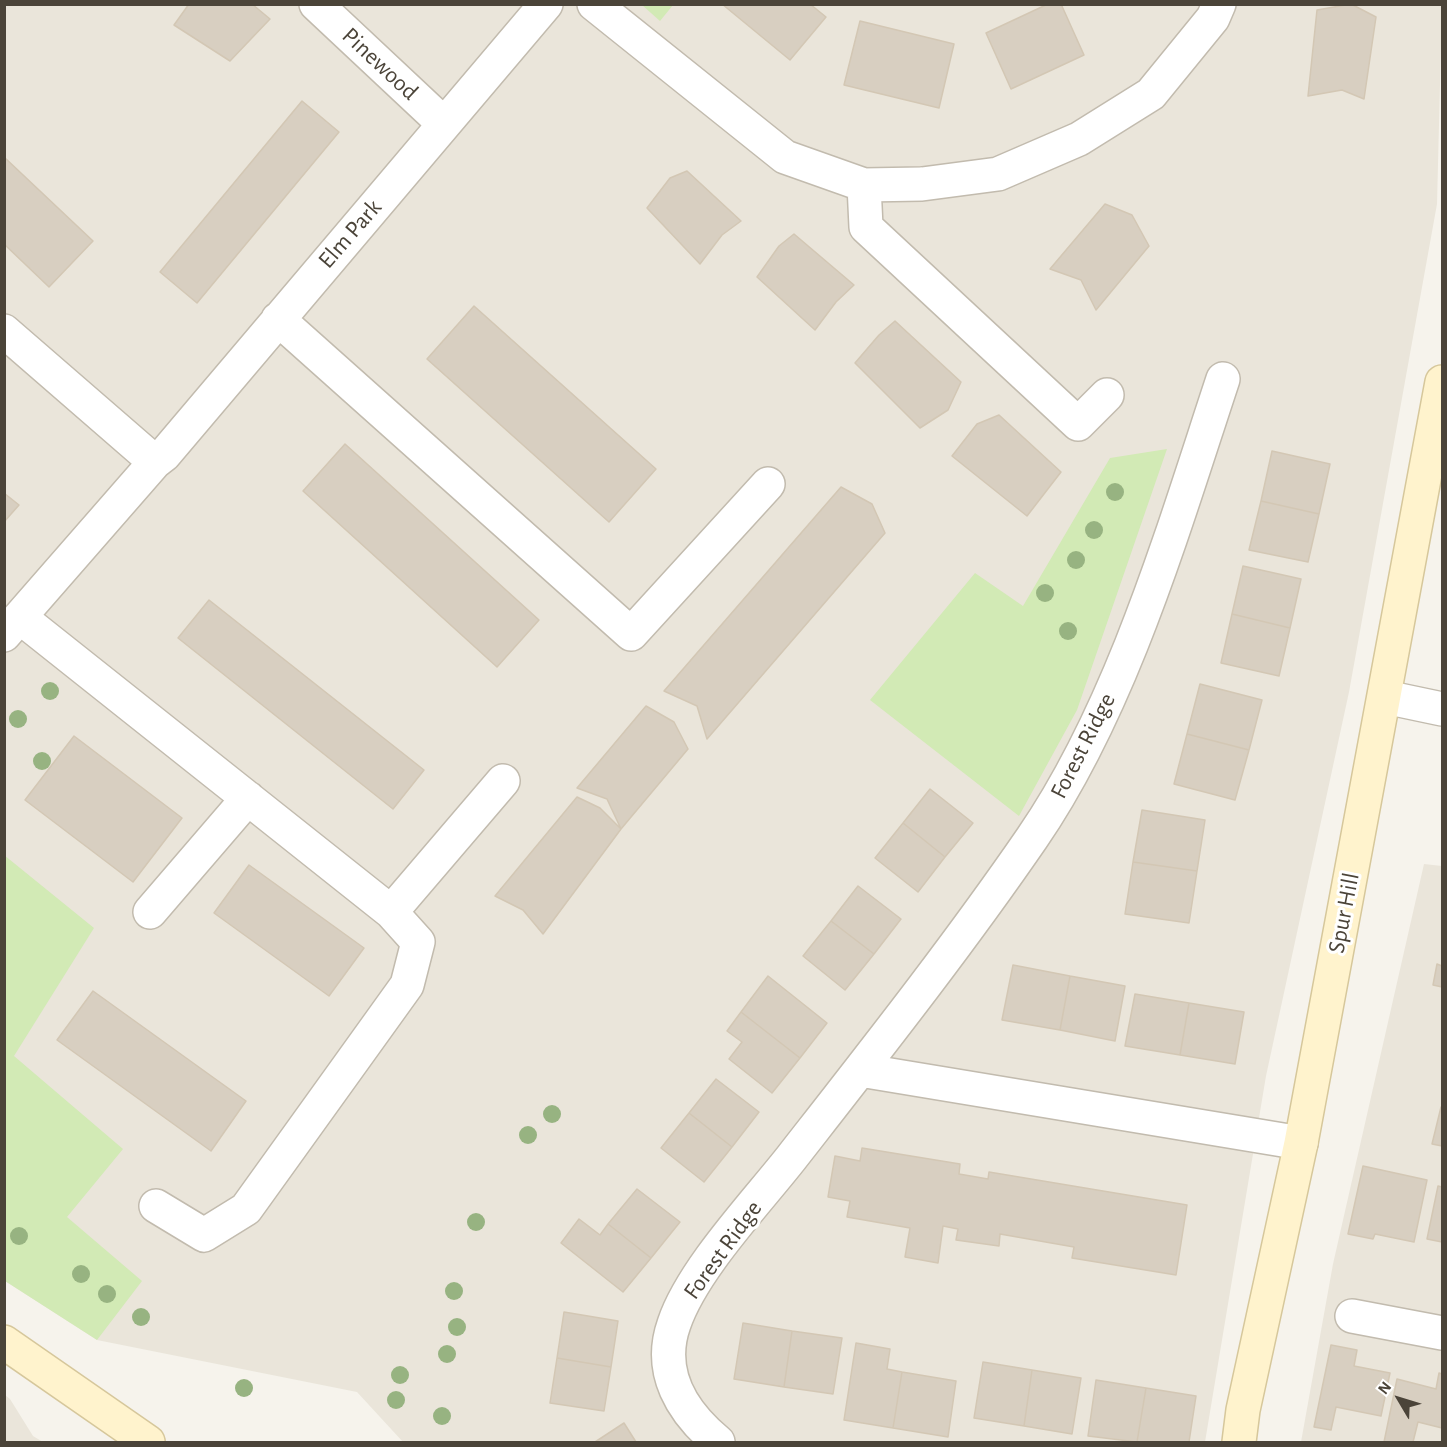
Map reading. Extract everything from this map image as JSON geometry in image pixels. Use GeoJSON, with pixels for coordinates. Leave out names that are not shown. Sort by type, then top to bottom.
{"type":"FeatureCollection","features":[{"type":"Feature","properties":{"kind":"street","name":"Pinewood"},"geometry":{"type":"LineString","coordinates":[[316,4],[444,124]]}},
{"type":"Feature","properties":{"kind":"street","name":"Elm Park"},"geometry":{"type":"LineString","coordinates":[[13,627],[155,462],[164,455],[546,4]]}},
{"type":"Feature","properties":{"kind":"street"},"geometry":{"type":"LineString","coordinates":[[594,4],[785,157],[864,185],[922,184],[998,174],[1078,139],[1151,94],[1213,18],[1219,4]]}},
{"type":"Feature","properties":{"kind":"street"},"geometry":{"type":"LineString","coordinates":[[864,185],[866,227],[1078,424],[1107,395]]}},
{"type":"Feature","properties":{"kind":"street"},"geometry":{"type":"LineString","coordinates":[[278,319],[631,634],[768,484]]}},
{"type":"Feature","properties":{"kind":"street"},"geometry":{"type":"LineString","coordinates":[[4,331],[155,462]]}},
{"type":"Feature","properties":{"kind":"street","name":"Forest Ridge"},"geometry":{"type":"LineString","coordinates":[[718,1443],[699,1426],[680,1401],[671,1382],[668,1357],[673,1325],[693,1283],[860,1070],[1032,838],[1080,756],[1109,697],[1163,558],[1223,379]]}},
{"type":"Feature","properties":{"kind":"street","name":"Spur Hill"},"geometry":{"type":"LineString","coordinates":[[1239,1443],[1243,1410],[1301,1143],[1443,382]]}},
{"type":"Feature","properties":{"kind":"street"},"geometry":{"type":"LineString","coordinates":[[13,627],[248,798],[391,912],[418,942],[407,985],[246,1209],[204,1235],[156,1206]]}},
{"type":"Feature","properties":{"kind":"street"},"geometry":{"type":"LineString","coordinates":[[1385,697],[1443,709]]}},
{"type":"Feature","properties":{"kind":"street"},"geometry":{"type":"LineString","coordinates":[[391,912],[503,782]]}},
{"type":"Feature","properties":{"kind":"street"},"geometry":{"type":"LineString","coordinates":[[150,912],[248,798]]}},
{"type":"Feature","properties":{"kind":"street"},"geometry":{"type":"LineString","coordinates":[[860,1070],[1301,1143]]}},
{"type":"Feature","properties":{"kind":"street"},"geometry":{"type":"LineString","coordinates":[[1352,1316],[1443,1333]]}},
{"type":"Feature","properties":{"kind":"street"},"geometry":{"type":"LineString","coordinates":[[4,1342],[148,1443]]}},
{"type":"Feature","properties":{"kind":"shaded area"},"geometry":{"type":"Polygon","coordinates":[[[4,5],[1442,5],[1437,204],[1349,692],[1266,1076],[1205,1442],[403,1442],[357,1392],[97,1340],[5,1281],[4,5]]]}},
{"type":"Feature","properties":{"kind":"shaded area"},"geometry":{"type":"Polygon","coordinates":[[[1424,864],[1442,866],[1442,1442],[1301,1442],[1333,1264],[1424,864]]]}},
{"type":"Feature","properties":{"kind":"shaded area"},"geometry":{"type":"Polygon","coordinates":[[[5,1395],[10,1399],[33,1436],[43,1442],[5,1442],[5,1395]]]}},
{"type":"Feature","properties":{"kind":"green space"},"geometry":{"type":"Polygon","coordinates":[[[642,5],[673,5],[660,21],[642,5]]]}},
{"type":"Feature","properties":{"kind":"green space"},"geometry":{"type":"Polygon","coordinates":[[[1167,449],[1077,710],[1019,816],[870,700],[975,573],[1023,606],[1110,458],[1167,449]]]}},
{"type":"Feature","properties":{"kind":"green space"},"geometry":{"type":"Polygon","coordinates":[[[4,855],[94,928],[14,1056],[123,1149],[67,1217],[142,1281],[97,1340],[5,1281],[4,855]]]}},
{"type":"Feature","properties":{"kind":"building"},"geometry":{"type":"Polygon","coordinates":[[[189,4],[252,4],[270,19],[230,61],[174,25],[189,4]]]}},
{"type":"Feature","properties":{"kind":"building"},"geometry":{"type":"Polygon","coordinates":[[[722,4],[810,4],[826,17],[790,60],[722,4]]]}},
{"type":"Feature","properties":{"kind":"building"},"geometry":{"type":"Polygon","coordinates":[[[1048,4],[1061,4],[1084,55],[1011,89],[986,33],[1048,4]]]}},
{"type":"Feature","properties":{"kind":"building"},"geometry":{"type":"Polygon","coordinates":[[[1351,4],[1376,17],[1364,99],[1342,90],[1308,96],[1317,10],[1351,4]]]}},
{"type":"Feature","properties":{"kind":"building"},"geometry":{"type":"Polygon","coordinates":[[[860,21],[954,44],[939,108],[844,85],[860,21]]]}},
{"type":"Feature","properties":{"kind":"building"},"geometry":{"type":"Polygon","coordinates":[[[302,101],[339,132],[197,303],[160,272],[302,101]]]}},
{"type":"Feature","properties":{"kind":"building"},"geometry":{"type":"Polygon","coordinates":[[[4,157],[93,241],[49,287],[4,244],[4,157]]]}},
{"type":"Feature","properties":{"kind":"building"},"geometry":{"type":"Polygon","coordinates":[[[687,171],[741,221],[722,235],[700,264],[647,208],[670,178],[687,171]]]}},
{"type":"Feature","properties":{"kind":"building"},"geometry":{"type":"Polygon","coordinates":[[[1105,204],[1132,215],[1149,246],[1096,310],[1081,280],[1050,269],[1105,204]]]}},
{"type":"Feature","properties":{"kind":"building"},"geometry":{"type":"Polygon","coordinates":[[[794,234],[854,285],[836,302],[815,330],[757,277],[779,246],[794,234]]]}},
{"type":"Feature","properties":{"kind":"building"},"geometry":{"type":"Polygon","coordinates":[[[474,306],[656,469],[609,522],[427,359],[474,306]]]}},
{"type":"Feature","properties":{"kind":"building"},"geometry":{"type":"Polygon","coordinates":[[[895,321],[961,382],[948,410],[920,428],[855,363],[879,335],[895,321]]]}},
{"type":"Feature","properties":{"kind":"building"},"geometry":{"type":"Polygon","coordinates":[[[999,415],[1061,472],[1027,516],[952,456],[977,424],[999,415]]]}},
{"type":"Feature","properties":{"kind":"building"},"geometry":{"type":"Polygon","coordinates":[[[345,444],[539,620],[497,667],[303,491],[345,444]]]}},
{"type":"Feature","properties":{"kind":"building"},"geometry":{"type":"Polygon","coordinates":[[[1272,451],[1330,464],[1319,514],[1261,501],[1272,451]]]}},
{"type":"Feature","properties":{"kind":"building"},"geometry":{"type":"Polygon","coordinates":[[[841,487],[872,504],[885,533],[707,739],[697,706],[664,691],[841,487]]]}},
{"type":"Feature","properties":{"kind":"building"},"geometry":{"type":"Polygon","coordinates":[[[4,493],[19,505],[4,522],[4,493]]]}},
{"type":"Feature","properties":{"kind":"building"},"geometry":{"type":"Polygon","coordinates":[[[1261,501],[1319,514],[1308,562],[1249,550],[1261,501]]]}},
{"type":"Feature","properties":{"kind":"building"},"geometry":{"type":"Polygon","coordinates":[[[1243,566],[1301,579],[1290,628],[1232,614],[1243,566]]]}},
{"type":"Feature","properties":{"kind":"building"},"geometry":{"type":"Polygon","coordinates":[[[209,600],[424,770],[393,809],[178,638],[209,600]]]}},
{"type":"Feature","properties":{"kind":"building"},"geometry":{"type":"Polygon","coordinates":[[[1232,614],[1290,628],[1279,676],[1221,663],[1232,614]]]}},
{"type":"Feature","properties":{"kind":"building"},"geometry":{"type":"Polygon","coordinates":[[[1200,684],[1262,700],[1249,750],[1187,734],[1200,684]]]}},
{"type":"Feature","properties":{"kind":"building"},"geometry":{"type":"Polygon","coordinates":[[[646,706],[674,722],[688,749],[621,829],[607,799],[577,788],[646,706]]]}},
{"type":"Feature","properties":{"kind":"building"},"geometry":{"type":"Polygon","coordinates":[[[1187,734],[1249,750],[1235,800],[1174,784],[1187,734]]]}},
{"type":"Feature","properties":{"kind":"building"},"geometry":{"type":"Polygon","coordinates":[[[74,736],[182,818],[133,882],[25,800],[74,736]]]}},
{"type":"Feature","properties":{"kind":"building"},"geometry":{"type":"Polygon","coordinates":[[[930,789],[973,823],[945,857],[903,823],[930,789]]]}},
{"type":"Feature","properties":{"kind":"building"},"geometry":{"type":"Polygon","coordinates":[[[577,797],[600,808],[621,829],[543,934],[523,910],[495,896],[577,797]]]}},
{"type":"Feature","properties":{"kind":"building"},"geometry":{"type":"Polygon","coordinates":[[[1142,810],[1205,820],[1197,871],[1133,862],[1142,810]]]}},
{"type":"Feature","properties":{"kind":"building"},"geometry":{"type":"Polygon","coordinates":[[[903,823],[945,857],[918,892],[875,858],[903,823]]]}},
{"type":"Feature","properties":{"kind":"building"},"geometry":{"type":"Polygon","coordinates":[[[1133,862],[1197,871],[1189,923],[1125,914],[1133,862]]]}},
{"type":"Feature","properties":{"kind":"building"},"geometry":{"type":"Polygon","coordinates":[[[249,865],[364,948],[329,996],[214,913],[249,865]]]}},
{"type":"Feature","properties":{"kind":"building"},"geometry":{"type":"Polygon","coordinates":[[[858,886],[901,919],[874,954],[831,921],[858,886]]]}},
{"type":"Feature","properties":{"kind":"building"},"geometry":{"type":"Polygon","coordinates":[[[831,921],[874,954],[845,990],[803,956],[831,921]]]}},
{"type":"Feature","properties":{"kind":"building"},"geometry":{"type":"Polygon","coordinates":[[[1437,964],[1442,966],[1442,987],[1433,985],[1437,964]]]}},
{"type":"Feature","properties":{"kind":"building"},"geometry":{"type":"Polygon","coordinates":[[[1013,965],[1070,976],[1060,1030],[1002,1020],[1013,965]]]}},
{"type":"Feature","properties":{"kind":"building"},"geometry":{"type":"Polygon","coordinates":[[[768,976],[827,1023],[800,1058],[741,1012],[768,976]]]}},
{"type":"Feature","properties":{"kind":"building"},"geometry":{"type":"Polygon","coordinates":[[[1070,976],[1125,986],[1115,1041],[1060,1030],[1070,976]]]}},
{"type":"Feature","properties":{"kind":"building"},"geometry":{"type":"Polygon","coordinates":[[[93,991],[246,1101],[211,1151],[57,1040],[93,991]]]}},
{"type":"Feature","properties":{"kind":"building"},"geometry":{"type":"Polygon","coordinates":[[[1135,994],[1189,1003],[1180,1055],[1125,1046],[1135,994]]]}},
{"type":"Feature","properties":{"kind":"building"},"geometry":{"type":"Polygon","coordinates":[[[1189,1003],[1244,1012],[1235,1064],[1180,1055],[1189,1003]]]}},
{"type":"Feature","properties":{"kind":"building"},"geometry":{"type":"Polygon","coordinates":[[[741,1012],[800,1058],[772,1093],[729,1059],[742,1042],[727,1031],[741,1012]]]}},
{"type":"Feature","properties":{"kind":"building"},"geometry":{"type":"Polygon","coordinates":[[[716,1079],[759,1112],[732,1147],[689,1113],[716,1079]]]}},
{"type":"Feature","properties":{"kind":"building"},"geometry":{"type":"Polygon","coordinates":[[[1442,1108],[1442,1146],[1432,1144],[1442,1108]]]}},
{"type":"Feature","properties":{"kind":"building"},"geometry":{"type":"Polygon","coordinates":[[[689,1113],[732,1147],[704,1182],[661,1148],[689,1113]]]}},
{"type":"Feature","properties":{"kind":"building"},"geometry":{"type":"Polygon","coordinates":[[[862,1148],[960,1164],[959,1174],[988,1179],[989,1172],[1187,1205],[1176,1275],[1072,1258],[1074,1247],[1000,1234],[999,1246],[956,1240],[958,1229],[943,1226],[938,1263],[905,1257],[910,1228],[847,1217],[850,1201],[828,1197],[835,1156],[860,1161],[862,1148]]]}},
{"type":"Feature","properties":{"kind":"building"},"geometry":{"type":"Polygon","coordinates":[[[1363,1166],[1427,1180],[1414,1242],[1375,1234],[1373,1239],[1348,1234],[1363,1166]]]}},
{"type":"Feature","properties":{"kind":"building"},"geometry":{"type":"Polygon","coordinates":[[[1438,1186],[1442,1187],[1442,1242],[1427,1239],[1438,1186]]]}},
{"type":"Feature","properties":{"kind":"building"},"geometry":{"type":"Polygon","coordinates":[[[637,1189],[680,1222],[651,1258],[608,1224],[637,1189]]]}},
{"type":"Feature","properties":{"kind":"building"},"geometry":{"type":"Polygon","coordinates":[[[579,1219],[600,1235],[608,1224],[651,1258],[623,1292],[561,1243],[579,1219]]]}},
{"type":"Feature","properties":{"kind":"building"},"geometry":{"type":"Polygon","coordinates":[[[564,1312],[618,1321],[611,1367],[557,1358],[564,1312]]]}},
{"type":"Feature","properties":{"kind":"building"},"geometry":{"type":"Polygon","coordinates":[[[743,1323],[792,1331],[784,1387],[734,1379],[743,1323]]]}},
{"type":"Feature","properties":{"kind":"building"},"geometry":{"type":"Polygon","coordinates":[[[792,1331],[842,1338],[833,1394],[784,1387],[792,1331]]]}},
{"type":"Feature","properties":{"kind":"building"},"geometry":{"type":"Polygon","coordinates":[[[856,1343],[890,1349],[887,1369],[902,1372],[893,1428],[844,1420],[856,1343]]]}},
{"type":"Feature","properties":{"kind":"building"},"geometry":{"type":"Polygon","coordinates":[[[1331,1345],[1357,1350],[1354,1366],[1390,1373],[1381,1416],[1336,1407],[1331,1430],[1314,1427],[1331,1345]]]}},
{"type":"Feature","properties":{"kind":"building"},"geometry":{"type":"Polygon","coordinates":[[[557,1358],[611,1367],[604,1411],[550,1403],[557,1358]]]}},
{"type":"Feature","properties":{"kind":"building"},"geometry":{"type":"Polygon","coordinates":[[[983,1362],[1032,1370],[1024,1426],[974,1418],[983,1362]]]}},
{"type":"Feature","properties":{"kind":"building"},"geometry":{"type":"Polygon","coordinates":[[[1032,1370],[1081,1378],[1072,1434],[1024,1426],[1032,1370]]]}},
{"type":"Feature","properties":{"kind":"building"},"geometry":{"type":"Polygon","coordinates":[[[902,1372],[956,1381],[948,1437],[893,1428],[902,1372]]]}},
{"type":"Feature","properties":{"kind":"building"},"geometry":{"type":"Polygon","coordinates":[[[1439,1373],[1442,1374],[1442,1428],[1418,1422],[1413,1442],[1384,1442],[1397,1379],[1436,1389],[1439,1373]]]}},
{"type":"Feature","properties":{"kind":"building"},"geometry":{"type":"Polygon","coordinates":[[[1096,1380],[1146,1388],[1137,1442],[1088,1436],[1096,1380]]]}},
{"type":"Feature","properties":{"kind":"building"},"geometry":{"type":"Polygon","coordinates":[[[1146,1388],[1196,1396],[1189,1442],[1137,1442],[1146,1388]]]}},
{"type":"Feature","properties":{"kind":"building"},"geometry":{"type":"Polygon","coordinates":[[[624,1423],[636,1442],[595,1442],[624,1423]]]}}]}
